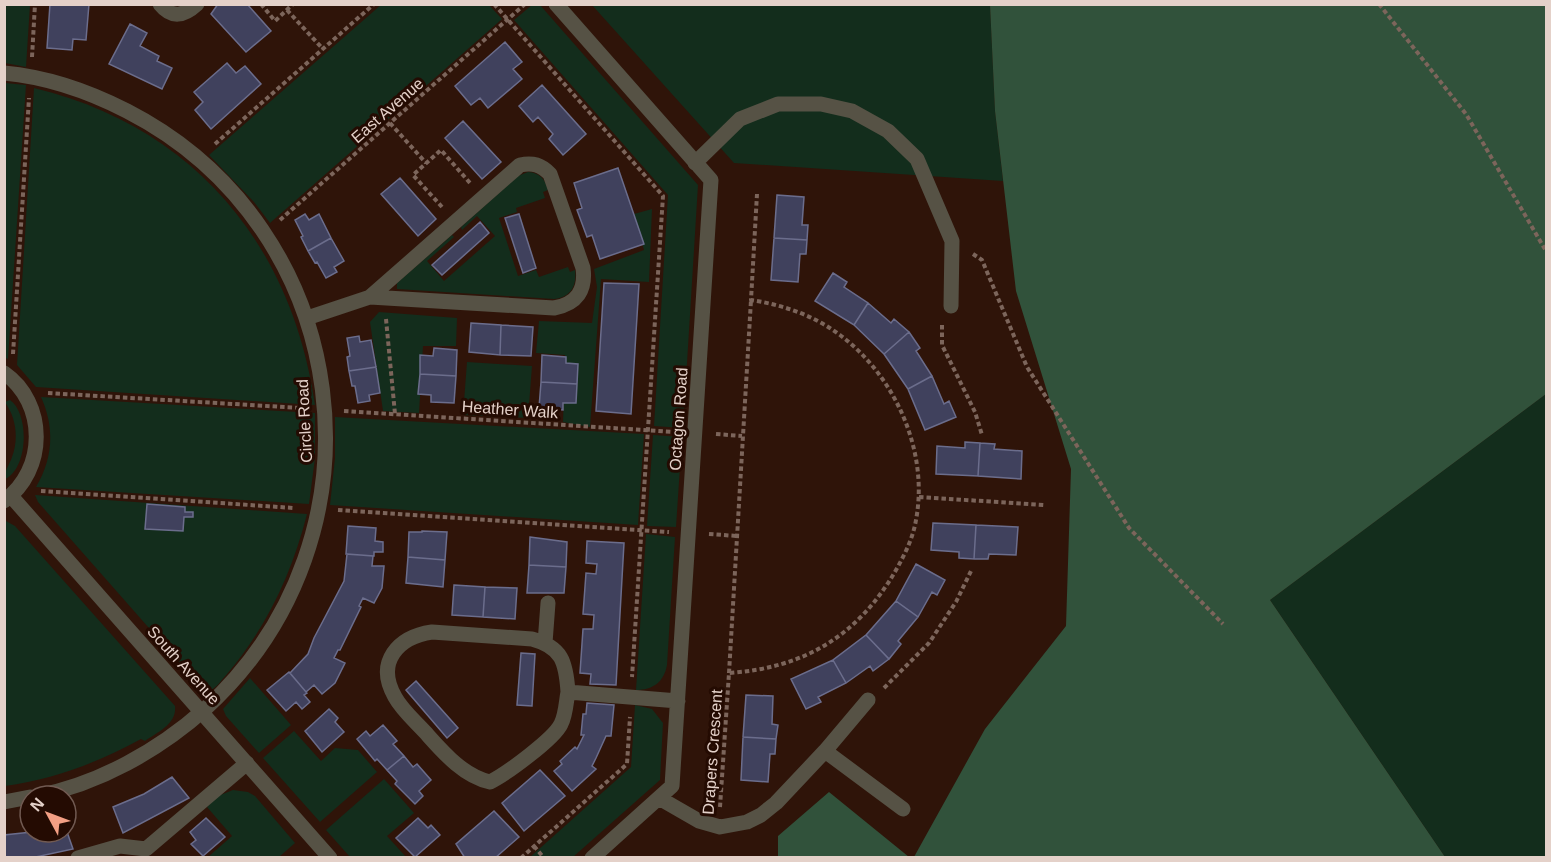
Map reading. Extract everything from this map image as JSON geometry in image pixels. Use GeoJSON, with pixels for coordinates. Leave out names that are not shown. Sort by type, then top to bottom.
{"type":"FeatureCollection","features":[{"type":"Feature","properties":{"kind":"street"},"geometry":{"type":"LineString","coordinates":[[159,4],[171,14],[177,15],[184,14],[197,4]]}},
{"type":"Feature","properties":{"kind":"street","name":"Octagon Road"},"geometry":{"type":"LineString","coordinates":[[556,4],[711,180],[672,786],[592,858]]}},
{"type":"Feature","properties":{"kind":"street","name":"Circle Road"},"geometry":{"type":"LineString","coordinates":[[4,73],[31,75],[88,93],[118,106],[165,132],[232,191],[249,211],[284,267],[307,318],[317,356],[325,410],[326,456],[319,509],[304,563],[271,630],[245,668],[202,712],[152,750],[78,785]]}},
{"type":"Feature","properties":{"kind":"street"},"geometry":{"type":"LineString","coordinates":[[695,163],[740,118],[778,104],[821,104],[852,111],[888,131],[917,159],[952,242],[951,306]]}},
{"type":"Feature","properties":{"kind":"street"},"geometry":{"type":"LineString","coordinates":[[307,318],[376,297],[554,308],[573,302],[581,293],[585,281],[584,268],[550,174],[536,164],[520,165],[454,221],[376,297]]}},
{"type":"Feature","properties":{"kind":"street"},"geometry":{"type":"LineString","coordinates":[[8,376],[23,391],[31,406],[37,429],[36,454],[27,477],[11,496]]}},
{"type":"Feature","properties":{"kind":"street","name":"South Avenue"},"geometry":{"type":"LineString","coordinates":[[11,496],[330,858]]}},
{"type":"Feature","properties":{"kind":"street"},"geometry":{"type":"LineString","coordinates":[[545,643],[548,603]]}},
{"type":"Feature","properties":{"kind":"street"},"geometry":{"type":"LineString","coordinates":[[432,632],[532,639],[545,643],[556,651],[563,661],[567,673],[568,692],[561,724],[554,734],[501,777],[490,782],[470,776],[438,747],[403,708],[390,687],[388,662],[405,640],[418,634],[432,632]]}},
{"type":"Feature","properties":{"kind":"street"},"geometry":{"type":"LineString","coordinates":[[568,692],[678,701]]}},
{"type":"Feature","properties":{"kind":"street"},"geometry":{"type":"LineString","coordinates":[[659,798],[699,821],[720,827],[747,822],[761,815],[825,751],[868,700]]}},
{"type":"Feature","properties":{"kind":"street"},"geometry":{"type":"LineString","coordinates":[[825,751],[903,809]]}},
{"type":"Feature","properties":{"kind":"street"},"geometry":{"type":"LineString","coordinates":[[78,858],[120,846],[148,853],[247,763]]}},
{"type":"Feature","properties":{"kind":"path"},"geometry":{"type":"LineString","coordinates":[[8,376],[35,4]]}},
{"type":"Feature","properties":{"kind":"path"},"geometry":{"type":"LineString","coordinates":[[261,4],[275,21],[293,4]]}},
{"type":"Feature","properties":{"kind":"path"},"geometry":{"type":"LineString","coordinates":[[198,159],[374,4]]}},
{"type":"Feature","properties":{"kind":"path"},"geometry":{"type":"LineString","coordinates":[[494,4],[663,196],[627,764],[521,858]]}},
{"type":"Feature","properties":{"kind":"path","name":"East Avenue"},"geometry":{"type":"LineString","coordinates":[[264,234],[525,4]]}},
{"type":"Feature","properties":{"kind":"path"},"geometry":{"type":"LineString","coordinates":[[1379,4],[1466,114],[1546,251]]}},
{"type":"Feature","properties":{"kind":"path"},"geometry":{"type":"LineString","coordinates":[[287,9],[323,49]]}},
{"type":"Feature","properties":{"kind":"path"},"geometry":{"type":"LineString","coordinates":[[390,123],[426,163]]}},
{"type":"Feature","properties":{"kind":"path"},"geometry":{"type":"LineString","coordinates":[[454,221],[413,175],[441,150],[482,197]]}},
{"type":"Feature","properties":{"kind":"path"},"geometry":{"type":"LineString","coordinates":[[729,673],[757,194]]}},
{"type":"Feature","properties":{"kind":"path"},"geometry":{"type":"LineString","coordinates":[[952,242],[982,260],[1027,367],[1129,528],[1223,624]]}},
{"type":"Feature","properties":{"kind":"path"},"geometry":{"type":"LineString","coordinates":[[376,297],[392,365],[395,414]]}},
{"type":"Feature","properties":{"kind":"path","name":"Drapers Crescent"},"geometry":{"type":"LineString","coordinates":[[720,827],[729,673],[776,667],[798,659],[829,642],[857,622],[887,585],[910,543],[919,497],[914,450],[907,427],[886,384],[872,366],[856,348],[818,321],[797,311],[751,300]]}},
{"type":"Feature","properties":{"kind":"path"},"geometry":{"type":"LineString","coordinates":[[951,306],[943,306],[942,345],[975,412],[982,435]]}},
{"type":"Feature","properties":{"kind":"path","name":"Heather Walk"},"geometry":{"type":"LineString","coordinates":[[23,391],[695,433]]}},
{"type":"Feature","properties":{"kind":"path"},"geometry":{"type":"LineString","coordinates":[[11,496],[319,509],[688,533]]}},
{"type":"Feature","properties":{"kind":"path"},"geometry":{"type":"LineString","coordinates":[[919,497],[1044,505]]}},
{"type":"Feature","properties":{"kind":"path"},"geometry":{"type":"LineString","coordinates":[[868,700],[889,684],[929,643],[956,602],[972,569]]}},
{"type":"Feature","properties":{"kind":"path"},"geometry":{"type":"LineString","coordinates":[[534,846],[544,858]]}},
{"type":"Feature","properties":{"kind":"green space"},"geometry":{"type":"Polygon","coordinates":[[[5,4],[30,5],[26,67],[5,63],[5,4]]]}},
{"type":"Feature","properties":{"kind":"green space"},"geometry":{"type":"Polygon","coordinates":[[[382,4],[489,5],[502,19],[270,223],[254,202],[209,155],[382,4]]]}},
{"type":"Feature","properties":{"kind":"green space"},"geometry":{"type":"Polygon","coordinates":[[[532,5],[540,5],[698,185],[683,428],[654,426],[668,195],[514,20],[532,5]]]}},
{"type":"Feature","properties":{"kind":"green space"},"geometry":{"type":"Polygon","coordinates":[[[592,5],[990,5],[995,111],[1003,181],[734,163],[592,5]]]}},
{"type":"Feature","properties":{"kind":"green space"},"geometry":{"type":"Polygon","coordinates":[[[990,5],[1546,5],[1546,394],[1270,600],[1445,857],[914,857],[985,729],[1066,626],[1071,469],[1016,291],[995,111],[990,5]]]}},
{"type":"Feature","properties":{"kind":"green space"},"geometry":{"type":"Polygon","coordinates":[[[5,83],[26,85],[8,359],[4,357],[5,83]]]}},
{"type":"Feature","properties":{"kind":"green space"},"geometry":{"type":"Polygon","coordinates":[[[34,88],[91,106],[142,131],[187,163],[226,200],[258,244],[284,293],[303,347],[315,405],[36,387],[17,365],[34,88]]]}},
{"type":"Feature","properties":{"kind":"green space"},"geometry":{"type":"Polygon","coordinates":[[[528,172],[539,175],[544,180],[548,190],[543,192],[545,198],[516,208],[517,212],[499,218],[518,276],[536,270],[539,277],[568,267],[570,272],[575,270],[574,286],[569,293],[554,299],[397,289],[397,283],[452,235],[454,237],[427,261],[444,281],[495,236],[477,216],[462,230],[461,227],[518,176],[528,172]]]}},
{"type":"Feature","properties":{"kind":"green space"},"geometry":{"type":"Polygon","coordinates":[[[652,209],[649,282],[601,279],[590,427],[563,422],[565,355],[536,353],[539,321],[592,323],[597,287],[594,269],[644,250],[634,214],[652,209]]]}},
{"type":"Feature","properties":{"kind":"green space"},"geometry":{"type":"Polygon","coordinates":[[[379,312],[457,318],[456,346],[423,346],[419,413],[383,411],[370,322],[379,312]]]}},
{"type":"Feature","properties":{"kind":"green space"},"geometry":{"type":"Polygon","coordinates":[[[467,362],[532,366],[528,418],[463,415],[467,362]]]}},
{"type":"Feature","properties":{"kind":"green space"},"geometry":{"type":"Polygon","coordinates":[[[1546,394],[1546,857],[1445,857],[1270,600],[1546,394]]]}},
{"type":"Feature","properties":{"kind":"green space"},"geometry":{"type":"Polygon","coordinates":[[[41,397],[315,413],[315,458],[309,504],[36,487],[46,465],[50,443],[49,420],[41,397]]]}},
{"type":"Feature","properties":{"kind":"green space"},"geometry":{"type":"Polygon","coordinates":[[[10,400],[21,417],[24,441],[18,464],[13,473],[5,479],[16,435],[14,421],[5,402],[10,400]]]}},
{"type":"Feature","properties":{"kind":"green space"},"geometry":{"type":"Polygon","coordinates":[[[335,417],[644,434],[638,525],[330,505],[335,458],[335,417]]]}},
{"type":"Feature","properties":{"kind":"green space"},"geometry":{"type":"Polygon","coordinates":[[[653,435],[682,437],[676,527],[647,526],[653,435]]]}},
{"type":"Feature","properties":{"kind":"green space"},"geometry":{"type":"Polygon","coordinates":[[[35,495],[307,514],[286,578],[266,618],[227,674],[216,687],[207,691],[200,686],[38,502],[35,495]]]}},
{"type":"Feature","properties":{"kind":"green space"},"geometry":{"type":"Polygon","coordinates":[[[6,521],[15,526],[175,706],[175,712],[170,723],[145,741],[141,739],[92,763],[58,774],[5,786],[6,521]]]}},
{"type":"Feature","properties":{"kind":"green space"},"geometry":{"type":"Polygon","coordinates":[[[646,534],[675,537],[667,665],[666,671],[657,684],[636,690],[646,534]]]}},
{"type":"Feature","properties":{"kind":"green space"},"geometry":{"type":"Polygon","coordinates":[[[250,678],[291,725],[259,753],[226,716],[223,709],[250,678]]]}},
{"type":"Feature","properties":{"kind":"green space"},"geometry":{"type":"Polygon","coordinates":[[[635,705],[652,709],[663,723],[660,780],[573,857],[529,858],[631,767],[635,705]]]}},
{"type":"Feature","properties":{"kind":"green space"},"geometry":{"type":"Polygon","coordinates":[[[294,731],[321,761],[335,748],[358,750],[377,772],[320,822],[263,758],[294,731]]]}},
{"type":"Feature","properties":{"kind":"green space"},"geometry":{"type":"Polygon","coordinates":[[[384,779],[414,813],[387,836],[406,857],[350,857],[326,830],[384,779]]]}},
{"type":"Feature","properties":{"kind":"green space"},"geometry":{"type":"Polygon","coordinates":[[[233,790],[248,792],[255,796],[295,843],[279,857],[208,857],[232,836],[207,807],[218,796],[233,790]]]}},
{"type":"Feature","properties":{"kind":"green space"},"geometry":{"type":"Polygon","coordinates":[[[829,792],[909,857],[778,857],[778,836],[829,792]]]}},
{"type":"Feature","properties":{"kind":"building"},"geometry":{"type":"Polygon","coordinates":[[[50,4],[89,4],[86,40],[73,39],[72,50],[47,48],[50,4]]]}},
{"type":"Feature","properties":{"kind":"building"},"geometry":{"type":"Polygon","coordinates":[[[218,4],[247,4],[271,31],[246,52],[211,14],[218,4]]]}},
{"type":"Feature","properties":{"kind":"building"},"geometry":{"type":"Polygon","coordinates":[[[130,24],[147,33],[140,46],[159,56],[157,61],[172,68],[162,89],[109,64],[130,24]]]}},
{"type":"Feature","properties":{"kind":"building"},"geometry":{"type":"Polygon","coordinates":[[[505,42],[522,62],[513,69],[522,79],[488,108],[480,98],[471,105],[455,86],[505,42]]]}},
{"type":"Feature","properties":{"kind":"building"},"geometry":{"type":"Polygon","coordinates":[[[227,63],[236,73],[245,66],[261,84],[211,129],[195,110],[203,102],[194,92],[227,63]]]}},
{"type":"Feature","properties":{"kind":"building"},"geometry":{"type":"Polygon","coordinates":[[[542,85],[586,134],[563,155],[549,139],[553,134],[538,117],[533,122],[519,106],[542,85]]]}},
{"type":"Feature","properties":{"kind":"building"},"geometry":{"type":"Polygon","coordinates":[[[463,121],[501,162],[482,179],[445,138],[463,121]]]}},
{"type":"Feature","properties":{"kind":"building"},"geometry":{"type":"Polygon","coordinates":[[[618,168],[644,244],[600,259],[592,235],[587,237],[577,210],[582,208],[574,183],[618,168]]]}},
{"type":"Feature","properties":{"kind":"building"},"geometry":{"type":"Polygon","coordinates":[[[400,178],[436,219],[418,236],[381,194],[400,178]]]}},
{"type":"Feature","properties":{"kind":"building"},"geometry":{"type":"Polygon","coordinates":[[[777,195],[804,197],[802,225],[808,225],[807,240],[774,238],[777,195]]]}},
{"type":"Feature","properties":{"kind":"building"},"geometry":{"type":"Polygon","coordinates":[[[305,214],[309,220],[319,214],[331,238],[308,251],[295,220],[305,214]]]}},
{"type":"Feature","properties":{"kind":"building"},"geometry":{"type":"Polygon","coordinates":[[[519,214],[536,268],[523,273],[505,218],[519,214]]]}},
{"type":"Feature","properties":{"kind":"building"},"geometry":{"type":"Polygon","coordinates":[[[480,222],[489,233],[442,275],[432,265],[480,222]]]}},
{"type":"Feature","properties":{"kind":"building"},"geometry":{"type":"Polygon","coordinates":[[[331,238],[344,261],[334,267],[337,272],[326,278],[308,251],[331,238]]]}},
{"type":"Feature","properties":{"kind":"building"},"geometry":{"type":"Polygon","coordinates":[[[774,238],[807,240],[806,254],[800,254],[798,282],[771,280],[774,238]]]}},
{"type":"Feature","properties":{"kind":"building"},"geometry":{"type":"Polygon","coordinates":[[[833,273],[847,282],[844,287],[868,303],[854,325],[815,301],[833,273]]]}},
{"type":"Feature","properties":{"kind":"building"},"geometry":{"type":"Polygon","coordinates":[[[604,283],[639,284],[631,414],[596,411],[604,283]]]}},
{"type":"Feature","properties":{"kind":"building"},"geometry":{"type":"Polygon","coordinates":[[[868,303],[891,323],[894,319],[909,332],[884,354],[854,325],[868,303]]]}},
{"type":"Feature","properties":{"kind":"building"},"geometry":{"type":"Polygon","coordinates":[[[471,323],[501,325],[500,355],[469,352],[471,323]]]}},
{"type":"Feature","properties":{"kind":"building"},"geometry":{"type":"Polygon","coordinates":[[[501,325],[533,327],[531,356],[500,355],[501,325]]]}},
{"type":"Feature","properties":{"kind":"building"},"geometry":{"type":"Polygon","coordinates":[[[909,332],[920,348],[916,351],[932,376],[908,389],[884,354],[909,332]]]}},
{"type":"Feature","properties":{"kind":"building"},"geometry":{"type":"Polygon","coordinates":[[[359,336],[360,342],[371,340],[376,367],[349,371],[347,357],[350,356],[347,338],[359,336]]]}},
{"type":"Feature","properties":{"kind":"building"},"geometry":{"type":"Polygon","coordinates":[[[434,348],[457,350],[456,376],[420,374],[420,355],[433,356],[434,348]]]}},
{"type":"Feature","properties":{"kind":"building"},"geometry":{"type":"Polygon","coordinates":[[[542,355],[566,357],[566,363],[578,364],[577,384],[541,382],[542,355]]]}},
{"type":"Feature","properties":{"kind":"building"},"geometry":{"type":"Polygon","coordinates":[[[376,367],[380,393],[369,395],[370,401],[358,403],[349,371],[376,367]]]}},
{"type":"Feature","properties":{"kind":"building"},"geometry":{"type":"Polygon","coordinates":[[[420,374],[456,376],[454,403],[431,402],[431,395],[418,394],[420,374]]]}},
{"type":"Feature","properties":{"kind":"building"},"geometry":{"type":"Polygon","coordinates":[[[932,376],[944,404],[949,401],[956,417],[925,430],[908,389],[932,376]]]}},
{"type":"Feature","properties":{"kind":"building"},"geometry":{"type":"Polygon","coordinates":[[[541,382],[577,384],[576,403],[563,403],[563,410],[539,408],[541,382]]]}},
{"type":"Feature","properties":{"kind":"building"},"geometry":{"type":"Polygon","coordinates":[[[965,442],[980,443],[978,476],[936,474],[937,446],[965,448],[965,442]]]}},
{"type":"Feature","properties":{"kind":"building"},"geometry":{"type":"Polygon","coordinates":[[[980,443],[995,444],[994,449],[1022,451],[1021,479],[978,476],[980,443]]]}},
{"type":"Feature","properties":{"kind":"building"},"geometry":{"type":"Polygon","coordinates":[[[147,504],[185,507],[185,512],[193,512],[193,517],[184,517],[183,531],[145,529],[147,504]]]}},
{"type":"Feature","properties":{"kind":"building"},"geometry":{"type":"Polygon","coordinates":[[[933,523],[976,525],[974,559],[959,558],[959,552],[931,550],[933,523]]]}},
{"type":"Feature","properties":{"kind":"building"},"geometry":{"type":"Polygon","coordinates":[[[976,525],[1018,527],[1016,555],[989,554],[988,559],[974,559],[976,525]]]}},
{"type":"Feature","properties":{"kind":"building"},"geometry":{"type":"Polygon","coordinates":[[[348,526],[376,528],[375,541],[383,542],[383,552],[374,552],[374,556],[346,554],[348,526]]]}},
{"type":"Feature","properties":{"kind":"building"},"geometry":{"type":"Polygon","coordinates":[[[409,532],[447,532],[445,560],[408,557],[409,532]]]}},
{"type":"Feature","properties":{"kind":"building"},"geometry":{"type":"Polygon","coordinates":[[[530,537],[567,542],[566,567],[529,565],[530,537]]]}},
{"type":"Feature","properties":{"kind":"building"},"geometry":{"type":"Polygon","coordinates":[[[587,541],[624,543],[616,685],[590,684],[591,674],[580,673],[583,629],[593,629],[594,615],[583,614],[586,573],[596,574],[597,564],[586,563],[587,541]]]}},
{"type":"Feature","properties":{"kind":"building"},"geometry":{"type":"Polygon","coordinates":[[[347,554],[373,556],[372,566],[384,566],[382,588],[374,603],[363,598],[359,606],[361,607],[334,658],[345,663],[335,683],[322,694],[314,685],[306,692],[290,673],[308,654],[344,581],[347,554]]]}},
{"type":"Feature","properties":{"kind":"building"},"geometry":{"type":"Polygon","coordinates":[[[408,557],[445,560],[443,587],[406,583],[408,557]]]}},
{"type":"Feature","properties":{"kind":"building"},"geometry":{"type":"Polygon","coordinates":[[[916,564],[945,580],[937,595],[932,592],[918,617],[896,601],[916,564]]]}},
{"type":"Feature","properties":{"kind":"building"},"geometry":{"type":"Polygon","coordinates":[[[529,565],[566,567],[564,593],[527,593],[529,565]]]}},
{"type":"Feature","properties":{"kind":"building"},"geometry":{"type":"Polygon","coordinates":[[[454,585],[485,587],[483,617],[452,615],[454,585]]]}},
{"type":"Feature","properties":{"kind":"building"},"geometry":{"type":"Polygon","coordinates":[[[485,587],[517,588],[515,619],[483,617],[485,587]]]}},
{"type":"Feature","properties":{"kind":"building"},"geometry":{"type":"Polygon","coordinates":[[[896,601],[918,617],[898,641],[901,644],[889,659],[866,635],[896,601]]]}},
{"type":"Feature","properties":{"kind":"building"},"geometry":{"type":"Polygon","coordinates":[[[866,635],[889,659],[873,671],[870,666],[846,683],[833,660],[866,635]]]}},
{"type":"Feature","properties":{"kind":"building"},"geometry":{"type":"Polygon","coordinates":[[[521,653],[535,654],[532,706],[517,705],[521,653]]]}},
{"type":"Feature","properties":{"kind":"building"},"geometry":{"type":"Polygon","coordinates":[[[833,660],[846,683],[818,697],[821,702],[806,709],[791,679],[833,660]]]}},
{"type":"Feature","properties":{"kind":"building"},"geometry":{"type":"Polygon","coordinates":[[[289,672],[307,693],[304,695],[310,702],[302,709],[296,702],[286,711],[267,690],[289,672]]]}},
{"type":"Feature","properties":{"kind":"building"},"geometry":{"type":"Polygon","coordinates":[[[416,681],[458,728],[447,738],[406,690],[416,681]]]}},
{"type":"Feature","properties":{"kind":"building"},"geometry":{"type":"Polygon","coordinates":[[[746,695],[773,696],[772,724],[778,725],[776,739],[743,737],[746,695]]]}},
{"type":"Feature","properties":{"kind":"building"},"geometry":{"type":"Polygon","coordinates":[[[587,703],[614,705],[611,736],[606,736],[592,766],[596,769],[572,791],[554,771],[562,764],[560,761],[575,747],[577,749],[584,735],[581,735],[583,714],[586,714],[587,703]]]}},
{"type":"Feature","properties":{"kind":"building"},"geometry":{"type":"Polygon","coordinates":[[[329,709],[338,718],[335,722],[344,732],[322,752],[305,731],[329,709]]]}},
{"type":"Feature","properties":{"kind":"building"},"geometry":{"type":"Polygon","coordinates":[[[383,725],[397,741],[393,744],[404,756],[387,770],[377,759],[375,761],[357,739],[366,731],[370,736],[383,725]]]}},
{"type":"Feature","properties":{"kind":"building"},"geometry":{"type":"Polygon","coordinates":[[[743,737],[776,739],[775,754],[770,754],[768,782],[741,780],[743,737]]]}},
{"type":"Feature","properties":{"kind":"building"},"geometry":{"type":"Polygon","coordinates":[[[404,756],[413,767],[417,764],[431,780],[419,791],[423,796],[415,804],[395,784],[397,781],[387,770],[404,756]]]}},
{"type":"Feature","properties":{"kind":"building"},"geometry":{"type":"Polygon","coordinates":[[[540,770],[565,796],[524,831],[502,803],[540,770]]]}},
{"type":"Feature","properties":{"kind":"building"},"geometry":{"type":"Polygon","coordinates":[[[172,777],[189,798],[123,833],[113,807],[144,794],[172,777]]]}},
{"type":"Feature","properties":{"kind":"building"},"geometry":{"type":"Polygon","coordinates":[[[494,811],[519,837],[495,858],[465,858],[456,844],[494,811]]]}},
{"type":"Feature","properties":{"kind":"building"},"geometry":{"type":"Polygon","coordinates":[[[206,818],[225,837],[203,856],[191,844],[196,840],[190,832],[206,818]]]}},
{"type":"Feature","properties":{"kind":"building"},"geometry":{"type":"Polygon","coordinates":[[[418,818],[428,828],[431,825],[440,835],[415,857],[396,838],[418,818]]]}},
{"type":"Feature","properties":{"kind":"building"},"geometry":{"type":"Polygon","coordinates":[[[18,834],[18,844],[71,844],[73,849],[31,858],[4,858],[4,835],[18,834]]]}}]}
